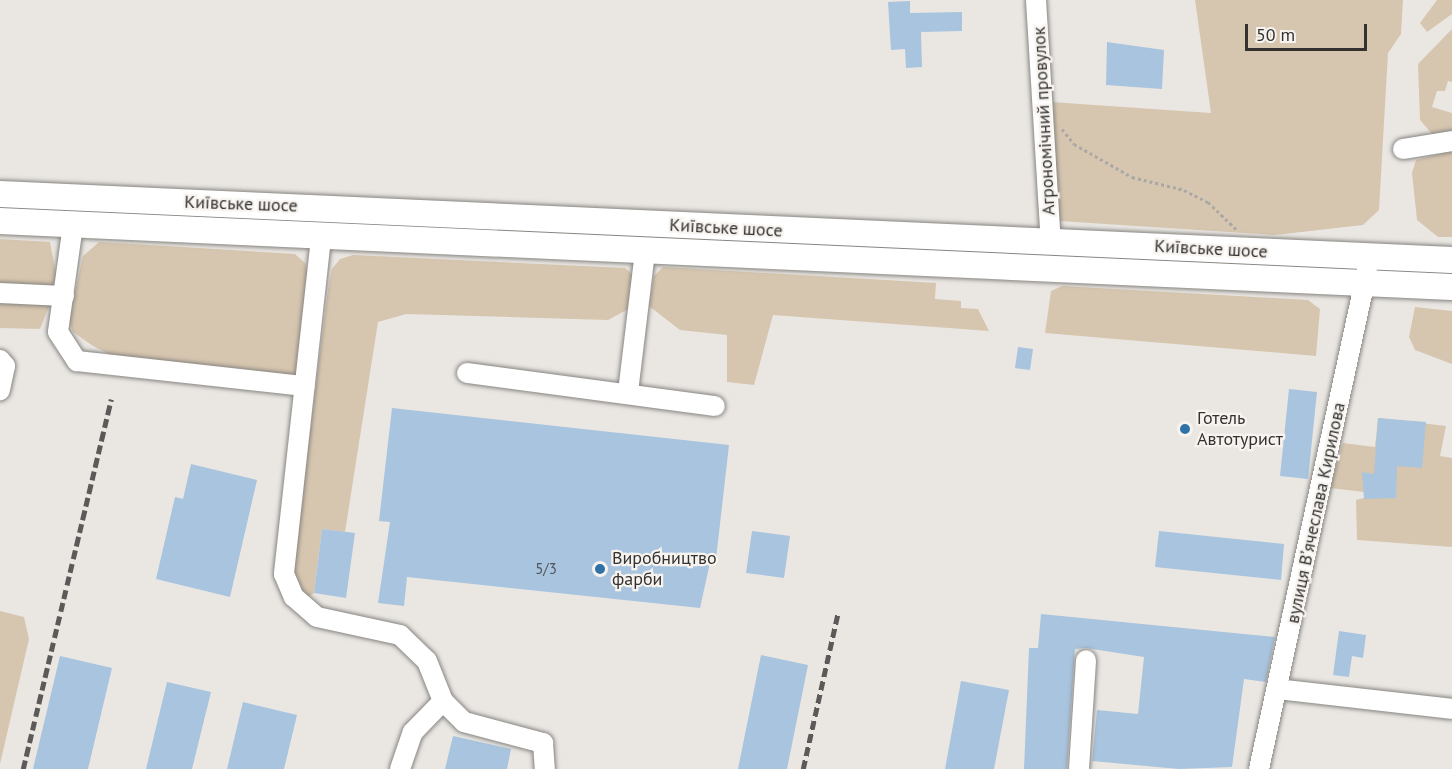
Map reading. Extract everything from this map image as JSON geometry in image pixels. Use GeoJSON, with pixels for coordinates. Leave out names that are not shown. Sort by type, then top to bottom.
{"type":"FeatureCollection","features":[{"type":"Feature","properties":{"kind":"main road","name":"Київське шосе"},"geometry":{"type":"LineString","coordinates":[[0,194],[1452,260]]}},
{"type":"Feature","properties":{"kind":"main road"},"geometry":{"type":"LineString","coordinates":[[0,221],[321,238],[1452,287]]}},
{"type":"Feature","properties":{"kind":"street","name":"Агрономічний провулок"},"geometry":{"type":"LineString","coordinates":[[1036,0],[1046,109],[1051,242]]}},
{"type":"Feature","properties":{"kind":"street"},"geometry":{"type":"LineString","coordinates":[[1403,149],[1452,141]]}},
{"type":"Feature","properties":{"kind":"street"},"geometry":{"type":"LineString","coordinates":[[73,225],[58,332],[77,361],[305,386]]}},
{"type":"Feature","properties":{"kind":"street"},"geometry":{"type":"LineString","coordinates":[[321,238],[285,574],[294,597],[318,617],[400,635],[427,661],[443,701],[464,723],[543,743],[545,769]]}},
{"type":"Feature","properties":{"kind":"street"},"geometry":{"type":"LineString","coordinates":[[628,392],[645,252]]}},
{"type":"Feature","properties":{"kind":"street","name":"вулиця Вʼячеслава Кирилова"},"geometry":{"type":"LineString","coordinates":[[1259,769],[1370,257]]}},
{"type":"Feature","properties":{"kind":"street"},"geometry":{"type":"LineString","coordinates":[[0,293],[64,296]]}},
{"type":"Feature","properties":{"kind":"street"},"geometry":{"type":"LineString","coordinates":[[0,360],[5,366],[0,390]]}},
{"type":"Feature","properties":{"kind":"street"},"geometry":{"type":"LineString","coordinates":[[467,373],[628,392],[715,406]]}},
{"type":"Feature","properties":{"kind":"street"},"geometry":{"type":"LineString","coordinates":[[1079,769],[1086,660]]}},
{"type":"Feature","properties":{"kind":"street"},"geometry":{"type":"LineString","coordinates":[[1277,689],[1452,709]]}},
{"type":"Feature","properties":{"kind":"street"},"geometry":{"type":"LineString","coordinates":[[400,769],[413,732],[443,701]]}},
{"type":"Feature","properties":{"kind":"path"},"geometry":{"type":"LineString","coordinates":[[1046,109],[1081,149],[1132,177],[1184,190],[1208,202],[1260,251]]}},
{"type":"Feature","properties":{"kind":"shaded area"},"geometry":{"type":"Polygon","coordinates":[[[1195,0],[1403,0],[1401,34],[1388,53],[1379,210],[1363,225],[1275,235],[1059,221],[1051,102],[1211,113],[1195,0]]]}},
{"type":"Feature","properties":{"kind":"shaded area"},"geometry":{"type":"Polygon","coordinates":[[[1437,0],[1452,0],[1452,14],[1427,32],[1420,23],[1437,0]]]}},
{"type":"Feature","properties":{"kind":"shaded area"},"geometry":{"type":"Polygon","coordinates":[[[1452,29],[1452,82],[1448,81],[1445,91],[1437,91],[1432,107],[1452,113],[1452,133],[1433,135],[1420,120],[1418,64],[1452,29]]]}},
{"type":"Feature","properties":{"kind":"shaded area"},"geometry":{"type":"Polygon","coordinates":[[[1452,151],[1452,237],[1438,237],[1417,220],[1412,173],[1416,160],[1452,151]]]}},
{"type":"Feature","properties":{"kind":"shaded area"},"geometry":{"type":"Polygon","coordinates":[[[0,239],[50,242],[58,284],[40,329],[0,328],[0,239]]]}},
{"type":"Feature","properties":{"kind":"shaded area"},"geometry":{"type":"Polygon","coordinates":[[[99,242],[295,254],[305,263],[309,277],[298,377],[123,361],[93,346],[73,332],[69,321],[83,256],[99,242]]]}},
{"type":"Feature","properties":{"kind":"shaded area"},"geometry":{"type":"Polygon","coordinates":[[[353,255],[625,268],[635,277],[632,307],[608,320],[406,314],[378,322],[345,532],[322,529],[314,593],[307,598],[294,581],[295,551],[328,290],[332,269],[340,259],[353,255]]]}},
{"type":"Feature","properties":{"kind":"shaded area"},"geometry":{"type":"Polygon","coordinates":[[[663,267],[936,283],[935,299],[961,301],[961,308],[978,309],[989,331],[773,315],[754,385],[727,382],[727,335],[680,330],[649,306],[654,276],[663,267]]]}},
{"type":"Feature","properties":{"kind":"shaded area"},"geometry":{"type":"Polygon","coordinates":[[[1062,286],[1308,300],[1320,309],[1316,356],[1045,333],[1051,291],[1062,286]]]}},
{"type":"Feature","properties":{"kind":"shaded area"},"geometry":{"type":"Polygon","coordinates":[[[1415,307],[1452,311],[1452,364],[1415,350],[1409,337],[1415,307]]]}},
{"type":"Feature","properties":{"kind":"shaded area"},"geometry":{"type":"Polygon","coordinates":[[[1378,418],[1446,426],[1440,456],[1452,458],[1452,547],[1357,540],[1356,500],[1364,498],[1364,492],[1330,488],[1343,443],[1375,447],[1378,418]]]}},
{"type":"Feature","properties":{"kind":"shaded area"},"geometry":{"type":"Polygon","coordinates":[[[0,611],[24,617],[29,639],[0,764],[0,611]]]}},
{"type":"Feature","properties":{"kind":"building"},"geometry":{"type":"Polygon","coordinates":[[[910,1],[910,13],[962,12],[962,31],[921,32],[922,67],[906,68],[905,49],[891,50],[888,2],[910,1]]]}},
{"type":"Feature","properties":{"kind":"building"},"geometry":{"type":"Polygon","coordinates":[[[1107,42],[1164,50],[1162,89],[1106,85],[1107,42]]]}},
{"type":"Feature","properties":{"kind":"building"},"geometry":{"type":"Polygon","coordinates":[[[1018,347],[1033,349],[1030,370],[1015,368],[1018,347]]]}},
{"type":"Feature","properties":{"kind":"building"},"geometry":{"type":"Polygon","coordinates":[[[1289,389],[1317,392],[1308,479],[1280,476],[1289,389]]]}},
{"type":"Feature","properties":{"kind":"building"},"geometry":{"type":"Polygon","coordinates":[[[392,408],[729,445],[716,559],[711,558],[700,608],[407,577],[404,606],[378,603],[390,522],[379,521],[392,408]]]}},
{"type":"Feature","properties":{"kind":"building"},"geometry":{"type":"Polygon","coordinates":[[[1378,418],[1426,422],[1422,468],[1397,466],[1396,498],[1364,499],[1362,472],[1374,474],[1378,418]]]}},
{"type":"Feature","properties":{"kind":"building"},"geometry":{"type":"Polygon","coordinates":[[[191,464],[257,480],[230,597],[156,579],[175,497],[183,499],[191,464]]]}},
{"type":"Feature","properties":{"kind":"building"},"geometry":{"type":"Polygon","coordinates":[[[322,529],[355,533],[346,598],[314,593],[322,529]]]}},
{"type":"Feature","properties":{"kind":"building"},"geometry":{"type":"Polygon","coordinates":[[[752,531],[790,536],[784,578],[746,573],[752,531]]]}},
{"type":"Feature","properties":{"kind":"building"},"geometry":{"type":"Polygon","coordinates":[[[1159,531],[1284,544],[1281,580],[1155,567],[1159,531]]]}},
{"type":"Feature","properties":{"kind":"building"},"geometry":{"type":"Polygon","coordinates":[[[1041,614],[1275,637],[1266,682],[1244,679],[1232,767],[1179,769],[1092,761],[1097,710],[1138,714],[1144,657],[1086,648],[1075,649],[1067,769],[1024,769],[1029,648],[1038,648],[1041,614]]]}},
{"type":"Feature","properties":{"kind":"building"},"geometry":{"type":"Polygon","coordinates":[[[1339,631],[1366,635],[1363,658],[1352,656],[1349,677],[1333,675],[1339,631]]]}},
{"type":"Feature","properties":{"kind":"building"},"geometry":{"type":"Polygon","coordinates":[[[761,655],[808,665],[787,769],[738,769],[761,655]]]}},
{"type":"Feature","properties":{"kind":"building"},"geometry":{"type":"Polygon","coordinates":[[[60,656],[112,668],[88,769],[33,769],[60,656]]]}},
{"type":"Feature","properties":{"kind":"building"},"geometry":{"type":"Polygon","coordinates":[[[961,681],[1009,690],[994,769],[945,769],[961,681]]]}},
{"type":"Feature","properties":{"kind":"building"},"geometry":{"type":"Polygon","coordinates":[[[167,682],[211,692],[192,769],[146,769],[167,682]]]}},
{"type":"Feature","properties":{"kind":"building"},"geometry":{"type":"Polygon","coordinates":[[[243,702],[297,715],[284,769],[227,769],[243,702]]]}},
{"type":"Feature","properties":{"kind":"building"},"geometry":{"type":"Polygon","coordinates":[[[453,736],[511,749],[507,769],[445,769],[453,736]]]}},
{"type":"Feature","properties":{"kind":"railway"},"geometry":{"type":"LineString","coordinates":[[23,769],[111,399]]}},
{"type":"Feature","properties":{"kind":"railway"},"geometry":{"type":"LineString","coordinates":[[803,769],[838,612]]}},
{"type":"Feature","properties":{"kind":"place","name":"Готель Автотурист"},"geometry":{"type":"Point","coordinates":[1185,429]}},
{"type":"Feature","properties":{"kind":"place","name":"Виробництво фарби"},"geometry":{"type":"Point","coordinates":[600,569]}}]}
